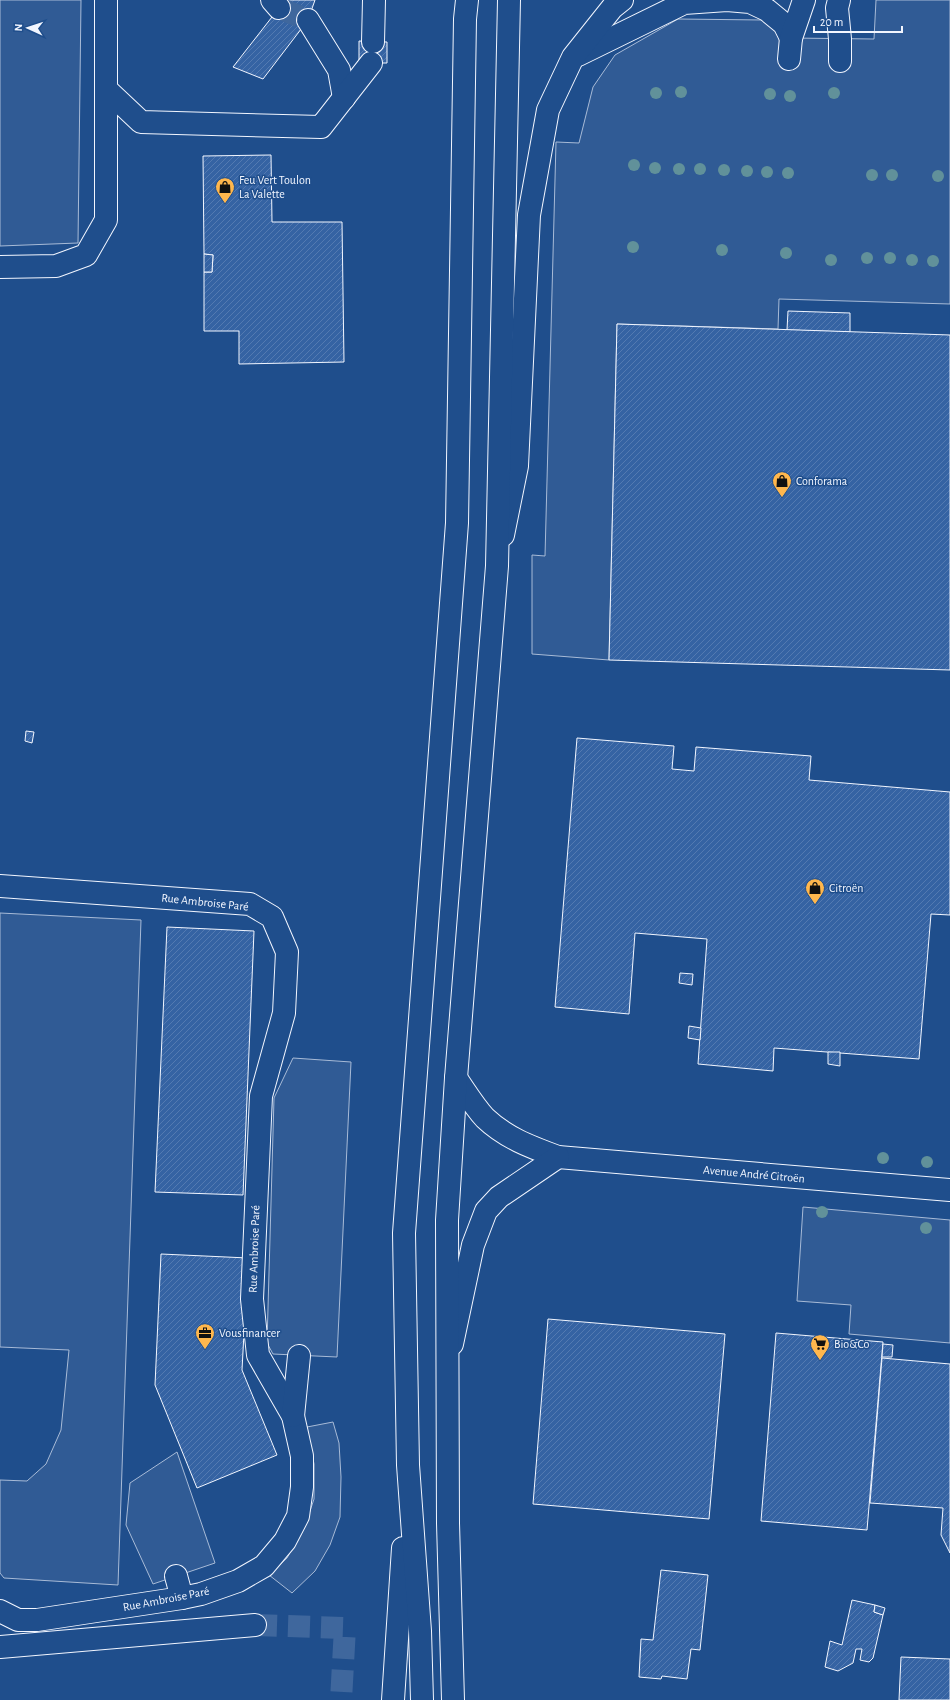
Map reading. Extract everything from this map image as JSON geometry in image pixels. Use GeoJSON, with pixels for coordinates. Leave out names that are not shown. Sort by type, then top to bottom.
{"type":"FeatureCollection","features":[{"type":"Feature","properties":{"kind":"main road"},"geometry":{"type":"LineString","coordinates":[[0,267],[56,266],[86,255],[106,220],[106,0]]}},
{"type":"Feature","properties":{"kind":"main road"},"geometry":{"type":"LineString","coordinates":[[373,42],[374,0]]}},
{"type":"Feature","properties":{"kind":"main road"},"geometry":{"type":"LineString","coordinates":[[453,1700],[448,1523],[447,1220],[456,1078],[497,566],[509,0]]}},
{"type":"Feature","properties":{"kind":"main road"},"geometry":{"type":"LineString","coordinates":[[497,566],[517,466],[529,215],[548,110],[573,57],[612,8],[622,0]]}},
{"type":"Feature","properties":{"kind":"main road"},"geometry":{"type":"LineString","coordinates":[[573,57],[684,3],[727,0],[750,2],[767,10],[784,24],[790,49],[804,0]]}},
{"type":"Feature","properties":{"kind":"main road"},"geometry":{"type":"LineString","coordinates":[[839,0],[837,8],[840,39],[840,61]]}},
{"type":"Feature","properties":{"kind":"main road"},"geometry":{"type":"LineString","coordinates":[[422,1700],[420,1632],[408,1465],[404,1233],[457,523],[464,6]]}},
{"type":"Feature","properties":{"kind":"main road"},"geometry":{"type":"LineString","coordinates":[[308,20],[339,70],[344,98]]}},
{"type":"Feature","properties":{"kind":"main road"},"geometry":{"type":"LineString","coordinates":[[107,90],[141,122],[321,127],[371,63]]}},
{"type":"Feature","properties":{"kind":"main road","name":"Rue Ambroise Paré"},"geometry":{"type":"LineString","coordinates":[[0,886],[250,904],[272,917],[287,952],[286,975],[284,1013],[261,1096],[252,1299],[258,1355],[293,1416],[302,1456],[302,1487],[298,1516],[285,1540],[264,1566],[238,1581],[201,1594],[182,1598],[37,1620],[18,1620],[0,1611]]}},
{"type":"Feature","properties":{"kind":"main road","name":"Avenue André Citroën"},"geometry":{"type":"LineString","coordinates":[[456,1078],[485,1117],[500,1131],[514,1140],[558,1157],[950,1190]]}},
{"type":"Feature","properties":{"kind":"main road"},"geometry":{"type":"LineString","coordinates":[[448,1361],[473,1245],[486,1211],[499,1197],[558,1157]]}},
{"type":"Feature","properties":{"kind":"main road"},"geometry":{"type":"LineString","coordinates":[[293,1416],[299,1356]]}},
{"type":"Feature","properties":{"kind":"main road"},"geometry":{"type":"LineString","coordinates":[[393,1700],[408,1465]]}},
{"type":"Feature","properties":{"kind":"main road"},"geometry":{"type":"LineString","coordinates":[[176,1576],[182,1598]]}},
{"type":"Feature","properties":{"kind":"main road"},"geometry":{"type":"LineString","coordinates":[[0,1647],[255,1625]]}},
{"type":"Feature","properties":{"kind":"shaded area"},"geometry":{"type":"Polygon","coordinates":[[[0,0],[81,0],[78,243],[0,246],[0,0]]]}},
{"type":"Feature","properties":{"kind":"shaded area"},"geometry":{"type":"Polygon","coordinates":[[[876,0],[950,0],[950,304],[779,299],[778,329],[617,324],[609,660],[532,654],[532,555],[545,556],[556,142],[579,143],[593,87],[615,55],[678,19],[763,20],[791,38],[874,39],[876,0]]]}},
{"type":"Feature","properties":{"kind":"shaded area"},"geometry":{"type":"Polygon","coordinates":[[[0,913],[141,920],[118,1585],[4,1578],[0,1573],[0,1480],[27,1481],[46,1464],[61,1430],[69,1350],[0,1347],[0,913]]]}},
{"type":"Feature","properties":{"kind":"shaded area"},"geometry":{"type":"Polygon","coordinates":[[[293,1058],[351,1062],[337,1357],[273,1354],[267,1343],[274,1098],[293,1058]]]}},
{"type":"Feature","properties":{"kind":"shaded area"},"geometry":{"type":"Polygon","coordinates":[[[803,1207],[950,1220],[950,1343],[849,1334],[851,1305],[797,1301],[803,1207]]]}},
{"type":"Feature","properties":{"kind":"shaded area"},"geometry":{"type":"Polygon","coordinates":[[[333,1422],[339,1443],[341,1477],[340,1517],[330,1545],[315,1571],[292,1593],[269,1575],[287,1558],[305,1526],[314,1499],[314,1464],[307,1427],[333,1422]]]}},
{"type":"Feature","properties":{"kind":"shaded area"},"geometry":{"type":"Polygon","coordinates":[[[177,1452],[215,1563],[153,1584],[126,1525],[130,1483],[177,1452]]]}},
{"type":"Feature","properties":{"kind":"building"},"geometry":{"type":"Polygon","coordinates":[[[282,0],[315,0],[308,20],[263,79],[233,67],[279,8],[282,0]]]}},
{"type":"Feature","properties":{"kind":"building"},"geometry":{"type":"Polygon","coordinates":[[[359,41],[387,42],[387,63],[359,63],[359,41]]]}},
{"type":"Feature","properties":{"kind":"building"},"geometry":{"type":"Polygon","coordinates":[[[271,155],[272,222],[342,222],[344,362],[239,364],[239,331],[204,331],[204,272],[212,272],[213,255],[204,254],[203,156],[271,155]]]}},
{"type":"Feature","properties":{"kind":"building"},"geometry":{"type":"Polygon","coordinates":[[[204,254],[213,255],[212,272],[204,272],[204,254]]]}},
{"type":"Feature","properties":{"kind":"building"},"geometry":{"type":"Polygon","coordinates":[[[788,311],[850,313],[850,332],[787,330],[788,311]]]}},
{"type":"Feature","properties":{"kind":"building","name":"Conforama"},"geometry":{"type":"Polygon","coordinates":[[[617,324],[950,335],[950,670],[609,660],[617,324]]]}},
{"type":"Feature","properties":{"kind":"building"},"geometry":{"type":"Polygon","coordinates":[[[26,731],[34,732],[32,743],[25,741],[26,731]]]}},
{"type":"Feature","properties":{"kind":"building"},"geometry":{"type":"Polygon","coordinates":[[[577,738],[674,746],[672,769],[694,771],[696,747],[811,756],[809,780],[950,792],[950,915],[931,914],[919,1059],[774,1048],[773,1071],[698,1064],[707,939],[635,933],[629,1014],[555,1007],[577,738]]]}},
{"type":"Feature","properties":{"kind":"building"},"geometry":{"type":"Polygon","coordinates":[[[167,927],[254,931],[243,1195],[155,1192],[167,927]]]}},
{"type":"Feature","properties":{"kind":"building"},"geometry":{"type":"Polygon","coordinates":[[[680,973],[693,974],[692,985],[679,983],[680,973]]]}},
{"type":"Feature","properties":{"kind":"building"},"geometry":{"type":"Polygon","coordinates":[[[689,1026],[701,1028],[700,1040],[688,1038],[689,1026]]]}},
{"type":"Feature","properties":{"kind":"building"},"geometry":{"type":"Polygon","coordinates":[[[828,1052],[840,1052],[840,1066],[828,1064],[828,1052]]]}},
{"type":"Feature","properties":{"kind":"building"},"geometry":{"type":"Polygon","coordinates":[[[161,1254],[248,1258],[242,1370],[277,1455],[197,1488],[155,1385],[161,1254]]]}},
{"type":"Feature","properties":{"kind":"building"},"geometry":{"type":"Polygon","coordinates":[[[548,1319],[725,1334],[709,1519],[533,1504],[548,1319]]]}},
{"type":"Feature","properties":{"kind":"building"},"geometry":{"type":"Polygon","coordinates":[[[776,1333],[883,1342],[867,1530],[761,1521],[776,1333]]]}},
{"type":"Feature","properties":{"kind":"building"},"geometry":{"type":"Polygon","coordinates":[[[883,1344],[893,1345],[892,1357],[882,1357],[883,1344]]]}},
{"type":"Feature","properties":{"kind":"building"},"geometry":{"type":"Polygon","coordinates":[[[882,1358],[950,1364],[950,1553],[941,1535],[943,1508],[870,1503],[882,1358]]]}},
{"type":"Feature","properties":{"kind":"building"},"geometry":{"type":"Polygon","coordinates":[[[661,1570],[708,1575],[700,1650],[691,1649],[687,1679],[662,1676],[661,1679],[639,1677],[641,1639],[653,1640],[661,1570]]]}},
{"type":"Feature","properties":{"kind":"building"},"geometry":{"type":"Polygon","coordinates":[[[852,1600],[875,1605],[874,1612],[883,1615],[873,1658],[869,1662],[860,1660],[862,1649],[856,1649],[853,1663],[838,1671],[825,1667],[830,1641],[842,1645],[852,1600]]]}},
{"type":"Feature","properties":{"kind":"building"},"geometry":{"type":"Polygon","coordinates":[[[875,1605],[885,1608],[883,1615],[874,1612],[875,1605]]]}},
{"type":"Feature","properties":{"kind":"building"},"geometry":{"type":"Polygon","coordinates":[[[901,1657],[950,1659],[950,1700],[899,1700],[901,1657]]]}},
{"type":"Feature","properties":{"kind":"tunnel"},"geometry":{"type":"LineString","coordinates":[[279,8],[308,20]]}},
{"type":"Feature","properties":{"kind":"tunnel"},"geometry":{"type":"LineString","coordinates":[[255,1625],[345,1628],[341,1700]]}},
{"type":"Feature","properties":{"kind":"place","name":"Feu Vert Toulon La Valette"},"geometry":{"type":"Point","coordinates":[225,204]}},
{"type":"Feature","properties":{"kind":"place","name":"Conforama"},"geometry":{"type":"Point","coordinates":[782,498]}},
{"type":"Feature","properties":{"kind":"place","name":"Citroën"},"geometry":{"type":"Point","coordinates":[815,905]}},
{"type":"Feature","properties":{"kind":"place","name":"Vousfinancer"},"geometry":{"type":"Point","coordinates":[205,1350]}},
{"type":"Feature","properties":{"kind":"place","name":"Bio&Co"},"geometry":{"type":"Point","coordinates":[820,1361]}}]}
